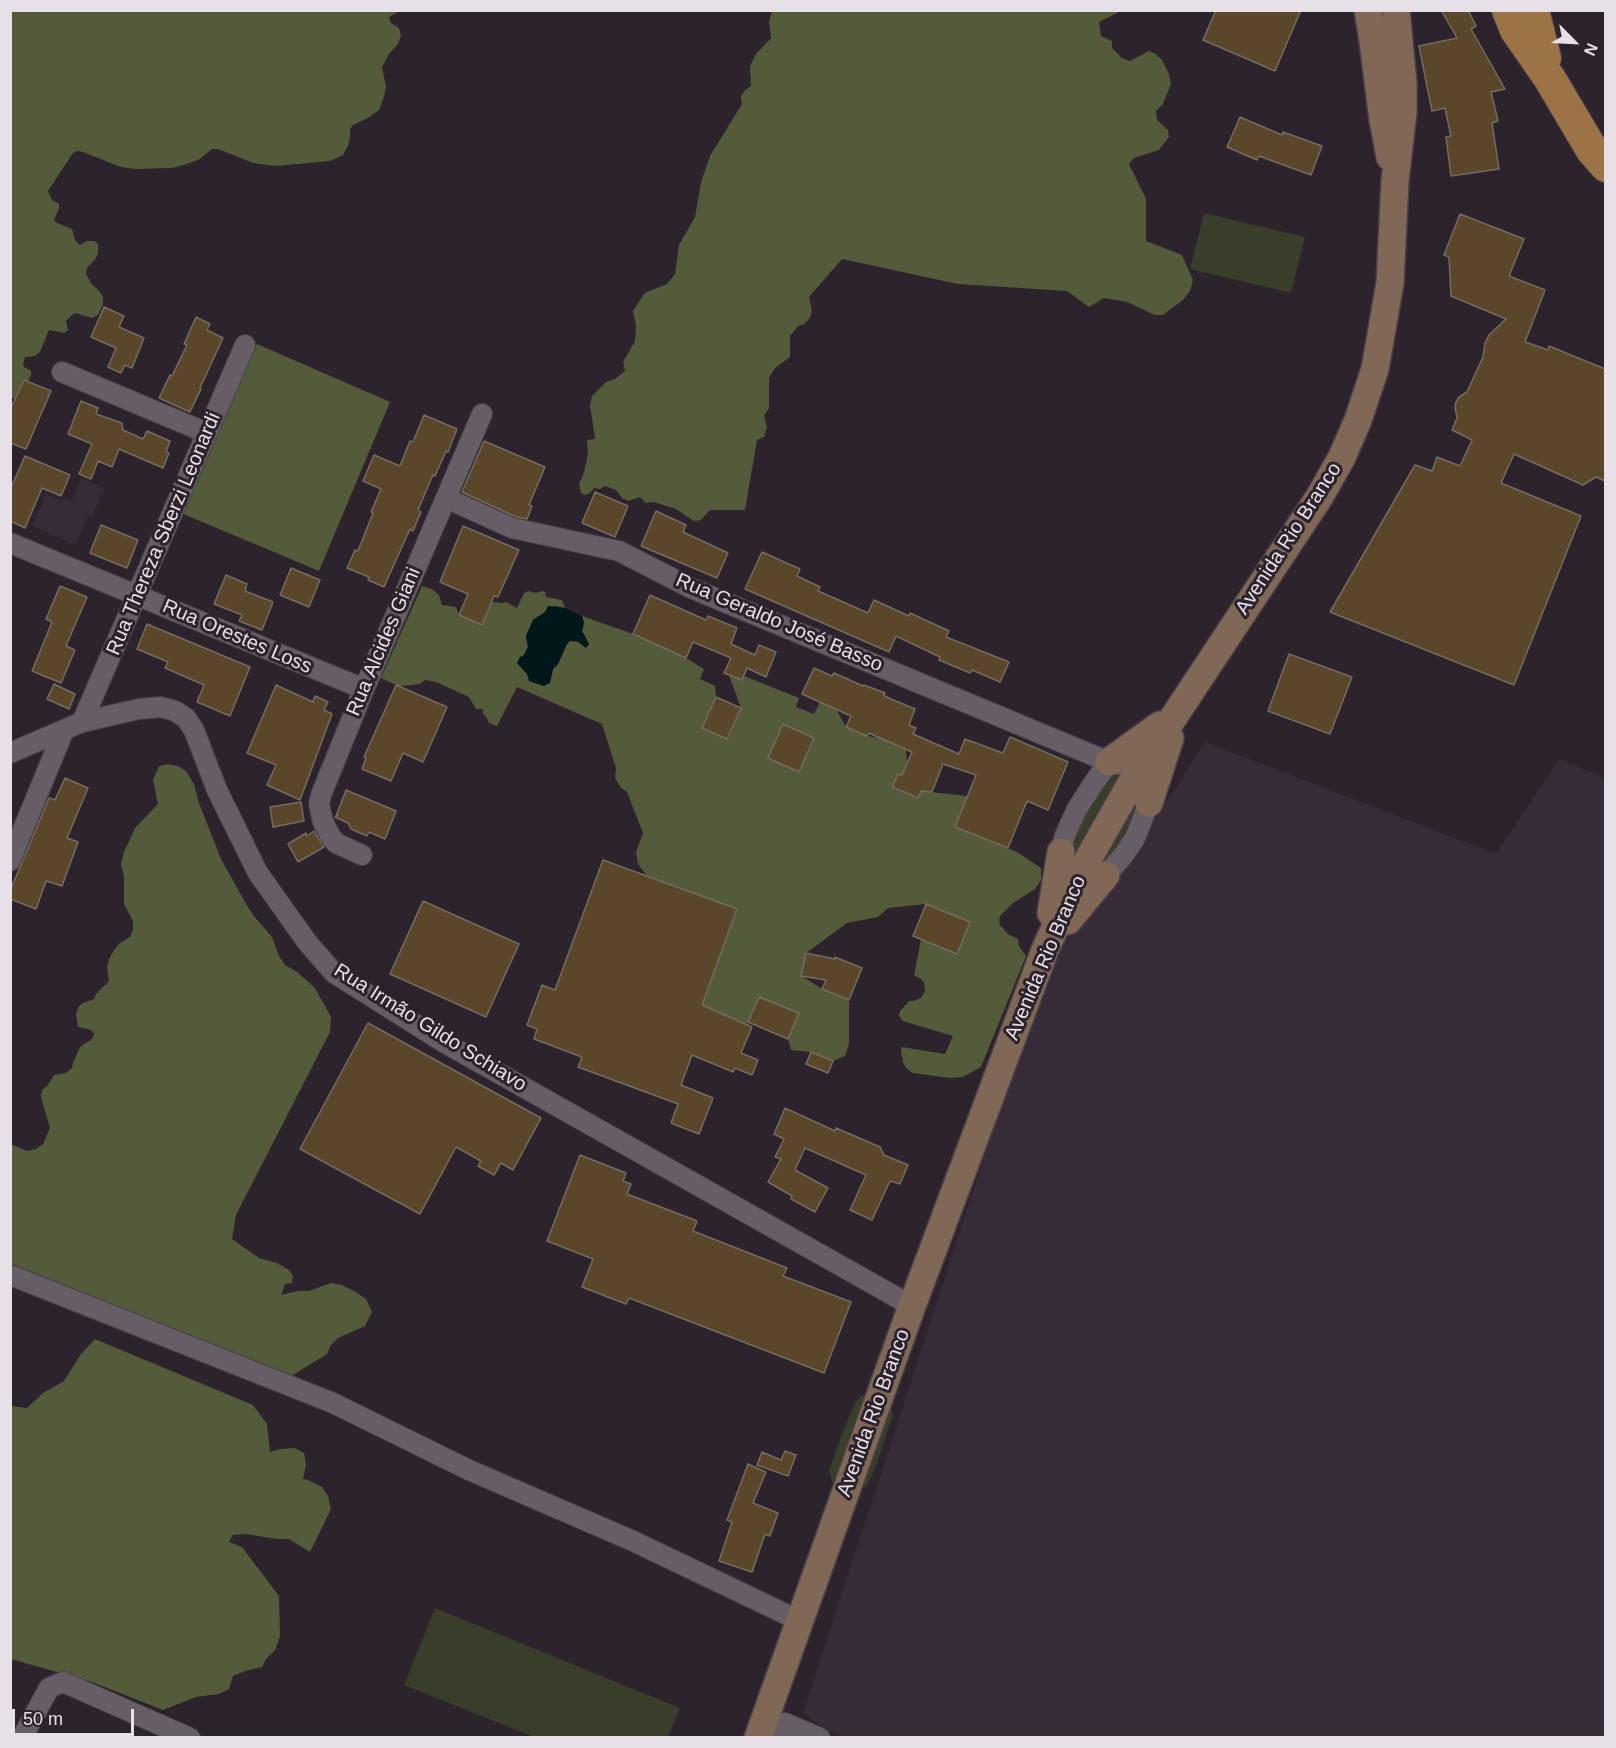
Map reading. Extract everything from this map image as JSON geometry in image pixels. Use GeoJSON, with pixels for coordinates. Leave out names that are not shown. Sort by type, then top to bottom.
{"type":"FeatureCollection","features":[{"type":"Feature","properties":{"kind":"main road","name":"Avenida Rio Branco"},"geometry":{"type":"LineString","coordinates":[[1368,10],[1383,120],[1395,181]]}},
{"type":"Feature","properties":{"kind":"main road","name":"Avenida Rio Branco"},"geometry":{"type":"LineString","coordinates":[[758,1737],[912,1306],[1045,950],[1078,877],[1138,771],[1320,496],[1342,457],[1358,420],[1375,369],[1390,283],[1395,181],[1403,112],[1403,83],[1396,10]]}},
{"type":"Feature","properties":{"kind":"main road"},"geometry":{"type":"LineString","coordinates":[[1508,10],[1516,30],[1550,79],[1592,150],[1605,166]]}},
{"type":"Feature","properties":{"kind":"main road"},"geometry":{"type":"LineString","coordinates":[[1533,10],[1550,79]]}},
{"type":"Feature","properties":{"kind":"main road"},"geometry":{"type":"LineString","coordinates":[[1109,762],[1178,711]]}},
{"type":"Feature","properties":{"kind":"main road"},"geometry":{"type":"LineString","coordinates":[[1149,803],[1178,711]]}},
{"type":"Feature","properties":{"kind":"main road"},"geometry":{"type":"LineString","coordinates":[[1045,950],[1061,852]]}},
{"type":"Feature","properties":{"kind":"main road"},"geometry":{"type":"LineString","coordinates":[[1045,950],[1106,875]]}},
{"type":"Feature","properties":{"kind":"street","name":"Rua Thereza Sberzi Leonardi"},"geometry":{"type":"LineString","coordinates":[[10,861],[137,595],[245,345]]}},
{"type":"Feature","properties":{"kind":"street"},"geometry":{"type":"LineString","coordinates":[[62,372],[207,433]]}},
{"type":"Feature","properties":{"kind":"street","name":"Rua Alcides Giani"},"geometry":{"type":"LineString","coordinates":[[362,855],[336,843],[331,837],[323,822],[321,795],[363,689],[482,414]]}},
{"type":"Feature","properties":{"kind":"street","name":"Rua Geraldo José Basso"},"geometry":{"type":"LineString","coordinates":[[446,498],[512,528],[619,551],[691,588],[1109,762],[1126,765],[1138,771]]}},
{"type":"Feature","properties":{"kind":"street","name":"Rua Orestes Loss"},"geometry":{"type":"LineString","coordinates":[[10,543],[363,689]]}},
{"type":"Feature","properties":{"kind":"street","name":"Rua Irmão Gildo Schiavo"},"geometry":{"type":"LineString","coordinates":[[10,753],[73,726],[139,709],[160,707],[175,711],[186,718],[194,730],[217,790],[258,873],[307,942],[334,974],[445,1043],[912,1306]]}},
{"type":"Feature","properties":{"kind":"street"},"geometry":{"type":"LineString","coordinates":[[1109,762],[1077,809],[1065,835],[1061,852],[1065,865],[1078,877],[1106,875],[1135,838],[1149,803],[1147,782],[1138,771]]}},
{"type":"Feature","properties":{"kind":"street"},"geometry":{"type":"LineString","coordinates":[[10,1275],[333,1403],[469,1470],[633,1541],[800,1621]]}},
{"type":"Feature","properties":{"kind":"street"},"geometry":{"type":"LineString","coordinates":[[22,1737],[50,1688],[63,1682],[190,1737]]}},
{"type":"Feature","properties":{"kind":"street"},"geometry":{"type":"LineString","coordinates":[[782,1730],[820,1737]]}},
{"type":"Feature","properties":{"kind":"shaded area"},"geometry":{"type":"Polygon","coordinates":[[[82,478],[105,488],[92,517],[88,515],[75,545],[32,526],[46,494],[62,501],[64,498],[72,501],[82,478]]]}},
{"type":"Feature","properties":{"kind":"shaded area"},"geometry":{"type":"Polygon","coordinates":[[[548,606],[565,608],[582,616],[584,623],[582,631],[589,644],[586,648],[577,641],[570,641],[553,669],[550,683],[544,686],[529,681],[527,674],[517,663],[528,647],[526,636],[533,620],[545,612],[548,606]]]}},
{"type":"Feature","properties":{"kind":"shaded area"},"geometry":{"type":"Polygon","coordinates":[[[1205,742],[1496,854],[1559,759],[1605,778],[1605,1737],[845,1738],[830,1732],[803,1713],[1030,1016],[1057,950],[1111,888],[1205,742]]]}},
{"type":"Feature","properties":{"kind":"green space"},"geometry":{"type":"Polygon","coordinates":[[[11,11],[400,11],[389,17],[391,23],[399,28],[401,36],[382,67],[386,87],[379,110],[353,125],[350,129],[348,146],[343,155],[330,161],[275,166],[253,163],[218,149],[212,149],[200,159],[172,168],[135,169],[121,167],[83,152],[73,153],[48,191],[52,200],[59,204],[54,220],[72,229],[75,240],[80,245],[87,241],[94,241],[98,244],[96,258],[87,268],[86,274],[103,297],[103,304],[98,315],[92,318],[76,313],[72,315],[66,321],[68,330],[64,333],[49,330],[40,352],[35,356],[25,357],[24,367],[31,371],[31,375],[28,382],[23,380],[15,399],[12,398],[11,401],[11,11]]]}},
{"type":"Feature","properties":{"kind":"green space"},"geometry":{"type":"Polygon","coordinates":[[[772,11],[1121,11],[1099,22],[1101,36],[1112,41],[1112,48],[1122,58],[1130,61],[1149,51],[1156,54],[1169,74],[1171,84],[1163,104],[1156,111],[1157,120],[1168,130],[1169,137],[1159,150],[1134,158],[1129,164],[1146,199],[1146,241],[1182,255],[1193,280],[1190,291],[1183,300],[1163,315],[1155,315],[1127,302],[1104,298],[1089,307],[1067,291],[958,284],[842,259],[809,297],[812,311],[810,318],[798,326],[790,336],[790,357],[775,368],[769,378],[769,408],[764,416],[767,427],[764,437],[757,440],[745,510],[710,510],[701,520],[694,521],[676,509],[654,502],[646,503],[640,497],[628,501],[622,498],[616,490],[605,486],[600,489],[594,488],[585,495],[581,493],[579,483],[588,454],[587,440],[595,439],[590,405],[592,396],[606,382],[615,379],[625,371],[623,362],[635,341],[636,326],[633,311],[638,303],[645,293],[667,284],[675,274],[679,245],[695,217],[701,182],[710,156],[742,104],[741,96],[751,86],[750,66],[756,54],[771,38],[769,21],[772,11]]]}},
{"type":"Feature","properties":{"kind":"green space"},"geometry":{"type":"Polygon","coordinates":[[[1204,213],[1305,237],[1291,293],[1190,269],[1204,213]]]}},
{"type":"Feature","properties":{"kind":"green space"},"geometry":{"type":"Polygon","coordinates":[[[257,344],[390,402],[319,571],[181,513],[257,344]]]}},
{"type":"Feature","properties":{"kind":"green space"},"geometry":{"type":"Polygon","coordinates":[[[422,586],[432,589],[439,595],[442,605],[456,607],[459,615],[482,625],[492,602],[506,602],[517,608],[524,593],[529,591],[536,593],[542,591],[545,592],[546,597],[562,600],[565,608],[556,606],[547,608],[546,612],[533,620],[526,636],[528,647],[524,655],[519,658],[520,664],[529,676],[544,686],[551,677],[553,667],[558,664],[564,647],[570,641],[579,642],[585,636],[582,631],[584,623],[582,616],[633,634],[686,658],[704,669],[700,679],[715,686],[716,697],[702,728],[728,739],[741,708],[729,675],[742,680],[744,676],[799,698],[796,707],[814,714],[820,702],[836,709],[846,727],[906,750],[907,764],[902,775],[898,774],[892,788],[918,798],[921,791],[967,796],[955,827],[1017,852],[1041,868],[1041,880],[1035,889],[1013,903],[999,919],[1000,925],[1008,934],[1018,939],[1019,946],[1026,956],[981,1067],[963,1077],[950,1078],[913,1073],[906,1068],[903,1062],[902,1047],[945,1054],[953,1036],[906,1022],[899,1015],[909,1001],[921,998],[925,991],[924,982],[914,976],[921,939],[957,954],[970,922],[926,904],[888,908],[878,917],[847,923],[806,953],[802,976],[822,989],[849,1000],[849,1044],[845,1056],[833,1061],[811,1052],[791,1050],[788,1039],[798,1013],[759,997],[747,1024],[715,1011],[695,1056],[689,1041],[737,910],[646,875],[638,864],[636,852],[643,833],[627,792],[621,788],[615,778],[616,768],[602,724],[517,687],[497,726],[489,723],[483,714],[483,709],[476,709],[469,697],[436,682],[425,680],[420,684],[402,686],[381,678],[422,586]]]}},
{"type":"Feature","properties":{"kind":"green space"},"geometry":{"type":"Polygon","coordinates":[[[168,764],[186,771],[194,784],[221,859],[245,902],[272,937],[285,965],[315,988],[331,1017],[330,1032],[236,1215],[232,1239],[259,1258],[277,1263],[289,1270],[293,1276],[292,1283],[285,1284],[281,1295],[309,1291],[331,1283],[342,1285],[366,1299],[372,1312],[365,1326],[338,1338],[331,1345],[327,1354],[288,1378],[11,1270],[10,1144],[27,1151],[43,1144],[50,1128],[41,1097],[42,1090],[54,1075],[66,1073],[72,1068],[80,1047],[92,1039],[94,1034],[91,1030],[78,1027],[76,1014],[79,1006],[94,999],[109,981],[107,967],[109,959],[120,943],[130,937],[133,930],[133,921],[124,904],[124,877],[121,864],[135,828],[158,804],[153,780],[159,766],[168,764]]]}},
{"type":"Feature","properties":{"kind":"green space"},"geometry":{"type":"Polygon","coordinates":[[[1129,771],[1076,866],[1071,853],[1080,821],[1108,779],[1116,773],[1129,771]]]}},
{"type":"Feature","properties":{"kind":"green space"},"geometry":{"type":"Polygon","coordinates":[[[1141,780],[1140,806],[1130,833],[1112,858],[1088,874],[1141,780]]]}},
{"type":"Feature","properties":{"kind":"green space"},"geometry":{"type":"Polygon","coordinates":[[[95,1339],[253,1405],[267,1424],[270,1452],[294,1448],[304,1453],[306,1465],[303,1479],[322,1487],[328,1496],[331,1509],[310,1552],[289,1539],[246,1534],[233,1535],[229,1542],[242,1547],[279,1596],[280,1637],[275,1650],[262,1667],[233,1676],[229,1689],[219,1694],[196,1697],[163,1710],[92,1682],[11,1659],[10,1406],[27,1408],[43,1393],[64,1381],[81,1354],[95,1339]]]}},
{"type":"Feature","properties":{"kind":"green space"},"geometry":{"type":"Polygon","coordinates":[[[867,1393],[833,1484],[829,1471],[844,1429],[856,1401],[867,1393]]]}},
{"type":"Feature","properties":{"kind":"green space"},"geometry":{"type":"Polygon","coordinates":[[[890,1402],[893,1415],[876,1466],[867,1486],[855,1493],[890,1402]]]}},
{"type":"Feature","properties":{"kind":"green space"},"geometry":{"type":"Polygon","coordinates":[[[435,1608],[680,1708],[668,1737],[534,1737],[404,1685],[435,1608]]]}},
{"type":"Feature","properties":{"kind":"building"},"geometry":{"type":"Polygon","coordinates":[[[1216,10],[1301,10],[1275,71],[1203,40],[1216,10]]]}},
{"type":"Feature","properties":{"kind":"building"},"geometry":{"type":"Polygon","coordinates":[[[1441,10],[1468,10],[1476,26],[1471,29],[1505,89],[1491,92],[1498,121],[1492,123],[1499,169],[1451,176],[1446,137],[1451,136],[1445,108],[1432,111],[1419,46],[1457,38],[1441,10]]]}},
{"type":"Feature","properties":{"kind":"building"},"geometry":{"type":"Polygon","coordinates":[[[1240,117],[1282,135],[1283,132],[1322,146],[1311,175],[1259,156],[1257,160],[1227,147],[1240,117]]]}},
{"type":"Feature","properties":{"kind":"building"},"geometry":{"type":"Polygon","coordinates":[[[1460,214],[1524,239],[1509,276],[1545,290],[1525,342],[1548,350],[1549,346],[1605,369],[1605,481],[1596,477],[1583,485],[1514,454],[1501,483],[1581,516],[1514,685],[1330,612],[1415,465],[1432,471],[1437,457],[1460,466],[1472,440],[1452,430],[1457,418],[1456,402],[1467,392],[1483,357],[1489,335],[1506,319],[1451,296],[1449,257],[1444,255],[1460,214]]]}},
{"type":"Feature","properties":{"kind":"building"},"geometry":{"type":"Polygon","coordinates":[[[104,307],[124,316],[119,327],[144,338],[132,368],[125,365],[121,373],[108,367],[116,348],[91,337],[104,307]]]}},
{"type":"Feature","properties":{"kind":"building"},"geometry":{"type":"Polygon","coordinates":[[[196,317],[210,324],[207,330],[223,338],[190,412],[159,398],[187,345],[184,344],[196,317]]]}},
{"type":"Feature","properties":{"kind":"building"},"geometry":{"type":"Polygon","coordinates":[[[24,380],[51,391],[26,449],[10,443],[10,410],[24,380]]]}},
{"type":"Feature","properties":{"kind":"building"},"geometry":{"type":"Polygon","coordinates":[[[81,401],[98,408],[96,414],[122,423],[123,430],[143,439],[147,431],[170,441],[166,452],[169,453],[163,468],[119,449],[112,467],[98,461],[91,479],[79,474],[92,444],[68,434],[81,401]]]}},
{"type":"Feature","properties":{"kind":"building"},"geometry":{"type":"Polygon","coordinates":[[[424,415],[457,429],[448,452],[446,451],[435,476],[433,475],[418,510],[421,512],[413,531],[410,529],[384,587],[368,580],[369,577],[347,568],[355,550],[358,551],[381,489],[363,481],[374,455],[400,466],[424,415]]]}},
{"type":"Feature","properties":{"kind":"building"},"geometry":{"type":"Polygon","coordinates":[[[484,441],[545,467],[529,505],[532,506],[527,519],[516,517],[462,492],[484,441]]]}},
{"type":"Feature","properties":{"kind":"building"},"geometry":{"type":"Polygon","coordinates":[[[25,456],[70,475],[61,496],[42,488],[25,528],[10,521],[10,490],[25,456]]]}},
{"type":"Feature","properties":{"kind":"building"},"geometry":{"type":"Polygon","coordinates":[[[595,492],[628,506],[615,537],[582,523],[595,492]]]}},
{"type":"Feature","properties":{"kind":"building"},"geometry":{"type":"Polygon","coordinates":[[[656,511],[686,525],[683,532],[728,553],[717,578],[641,546],[656,511]]]}},
{"type":"Feature","properties":{"kind":"building"},"geometry":{"type":"Polygon","coordinates":[[[101,525],[138,540],[127,568],[90,553],[101,525]]]}},
{"type":"Feature","properties":{"kind":"building"},"geometry":{"type":"Polygon","coordinates":[[[463,526],[519,550],[498,597],[494,596],[482,625],[459,615],[468,594],[440,582],[463,526]]]}},
{"type":"Feature","properties":{"kind":"building"},"geometry":{"type":"Polygon","coordinates":[[[762,552],[800,569],[797,576],[820,587],[818,591],[868,613],[874,600],[909,616],[910,613],[949,631],[946,637],[1009,662],[1000,682],[939,660],[940,657],[896,636],[889,652],[745,589],[762,552]]]}},
{"type":"Feature","properties":{"kind":"building"},"geometry":{"type":"Polygon","coordinates":[[[291,568],[320,580],[309,607],[280,595],[291,568]]]}},
{"type":"Feature","properties":{"kind":"building"},"geometry":{"type":"Polygon","coordinates":[[[226,575],[247,584],[245,591],[273,602],[262,630],[239,621],[242,615],[214,604],[226,575]]]}},
{"type":"Feature","properties":{"kind":"building"},"geometry":{"type":"Polygon","coordinates":[[[60,586],[87,597],[66,646],[75,650],[61,683],[32,671],[52,622],[46,619],[60,586]]]}},
{"type":"Feature","properties":{"kind":"building"},"geometry":{"type":"Polygon","coordinates":[[[650,595],[706,620],[708,616],[737,628],[731,644],[755,655],[759,645],[776,652],[766,677],[747,668],[742,680],[724,673],[731,658],[693,642],[686,658],[633,634],[650,595]]]}},
{"type":"Feature","properties":{"kind":"building"},"geometry":{"type":"Polygon","coordinates":[[[147,624],[250,667],[230,716],[197,702],[204,685],[165,668],[168,662],[137,649],[147,624]]]}},
{"type":"Feature","properties":{"kind":"building"},"geometry":{"type":"Polygon","coordinates":[[[1289,654],[1352,677],[1330,734],[1268,711],[1289,654]]]}},
{"type":"Feature","properties":{"kind":"building"},"geometry":{"type":"Polygon","coordinates":[[[814,668],[832,676],[834,673],[885,693],[884,696],[915,709],[909,725],[916,728],[913,734],[959,754],[965,739],[1003,753],[1010,737],[1068,762],[1048,810],[1027,801],[1008,848],[955,827],[976,775],[943,764],[932,792],[921,791],[918,798],[892,787],[898,774],[902,775],[912,752],[869,733],[867,736],[846,727],[851,716],[802,694],[814,668]]]}},
{"type":"Feature","properties":{"kind":"building"},"geometry":{"type":"Polygon","coordinates":[[[54,684],[75,694],[69,709],[47,699],[54,684]]]}},
{"type":"Feature","properties":{"kind":"building"},"geometry":{"type":"Polygon","coordinates":[[[276,685],[313,702],[315,696],[328,702],[324,710],[332,714],[300,800],[267,785],[276,765],[247,753],[276,685]]]}},
{"type":"Feature","properties":{"kind":"building"},"geometry":{"type":"Polygon","coordinates":[[[396,685],[447,707],[423,762],[403,753],[391,781],[362,769],[366,758],[364,757],[396,685]]]}},
{"type":"Feature","properties":{"kind":"building"},"geometry":{"type":"Polygon","coordinates":[[[716,697],[741,708],[727,739],[702,728],[716,697]]]}},
{"type":"Feature","properties":{"kind":"building"},"geometry":{"type":"Polygon","coordinates":[[[783,724],[814,738],[799,772],[768,758],[783,724]]]}},
{"type":"Feature","properties":{"kind":"building"},"geometry":{"type":"Polygon","coordinates":[[[65,778],[88,788],[67,838],[78,842],[62,886],[46,881],[36,909],[10,899],[10,891],[49,798],[55,800],[65,778]]]}},
{"type":"Feature","properties":{"kind":"building"},"geometry":{"type":"Polygon","coordinates":[[[346,790],[396,811],[385,839],[369,832],[367,836],[351,829],[348,823],[335,817],[338,815],[336,816],[346,790]]]}},
{"type":"Feature","properties":{"kind":"building"},"geometry":{"type":"Polygon","coordinates":[[[301,802],[304,821],[273,827],[270,807],[301,802]]]}},
{"type":"Feature","properties":{"kind":"building"},"geometry":{"type":"Polygon","coordinates":[[[314,831],[324,847],[298,862],[288,844],[314,831]]]}},
{"type":"Feature","properties":{"kind":"building"},"geometry":{"type":"Polygon","coordinates":[[[603,860],[737,909],[702,1005],[752,1027],[741,1053],[758,1060],[752,1075],[735,1068],[733,1072],[692,1055],[681,1085],[713,1098],[699,1134],[671,1123],[678,1104],[578,1067],[582,1057],[534,1039],[537,1029],[527,1025],[542,985],[555,990],[603,860]]]}},
{"type":"Feature","properties":{"kind":"building"},"geometry":{"type":"Polygon","coordinates":[[[423,901],[519,944],[486,1017],[390,974],[423,901]]]}},
{"type":"Feature","properties":{"kind":"building"},"geometry":{"type":"Polygon","coordinates":[[[926,904],[970,922],[957,954],[913,936],[926,904]]]}},
{"type":"Feature","properties":{"kind":"building"},"geometry":{"type":"Polygon","coordinates":[[[806,953],[835,959],[835,957],[862,968],[849,1000],[822,989],[826,980],[801,976],[806,953]]]}},
{"type":"Feature","properties":{"kind":"building"},"geometry":{"type":"Polygon","coordinates":[[[759,997],[799,1013],[788,1039],[748,1022],[759,997]]]}},
{"type":"Feature","properties":{"kind":"building"},"geometry":{"type":"Polygon","coordinates":[[[368,1023],[541,1118],[513,1170],[501,1163],[494,1175],[478,1166],[481,1161],[456,1147],[420,1214],[300,1149],[368,1023]]]}},
{"type":"Feature","properties":{"kind":"building"},"geometry":{"type":"Polygon","coordinates":[[[811,1052],[833,1061],[828,1073],[806,1064],[811,1052]]]}},
{"type":"Feature","properties":{"kind":"building"},"geometry":{"type":"Polygon","coordinates":[[[785,1108],[835,1131],[836,1128],[880,1147],[884,1155],[908,1165],[900,1184],[890,1181],[872,1220],[850,1210],[866,1175],[805,1148],[795,1170],[828,1188],[815,1212],[791,1199],[792,1196],[768,1182],[781,1159],[775,1157],[784,1139],[774,1134],[785,1108]]]}},
{"type":"Feature","properties":{"kind":"building"},"geometry":{"type":"Polygon","coordinates":[[[580,1155],[626,1173],[623,1181],[631,1184],[627,1194],[697,1221],[693,1231],[787,1268],[783,1276],[851,1302],[824,1373],[629,1298],[626,1304],[582,1287],[593,1259],[547,1241],[580,1155]]]}},
{"type":"Feature","properties":{"kind":"building"},"geometry":{"type":"Polygon","coordinates":[[[785,1451],[796,1455],[788,1476],[757,1465],[762,1452],[781,1460],[785,1451]]]}},
{"type":"Feature","properties":{"kind":"building"},"geometry":{"type":"Polygon","coordinates":[[[748,1464],[766,1472],[753,1503],[778,1513],[770,1536],[765,1534],[752,1572],[719,1561],[732,1522],[727,1520],[748,1464]]]}}]}
